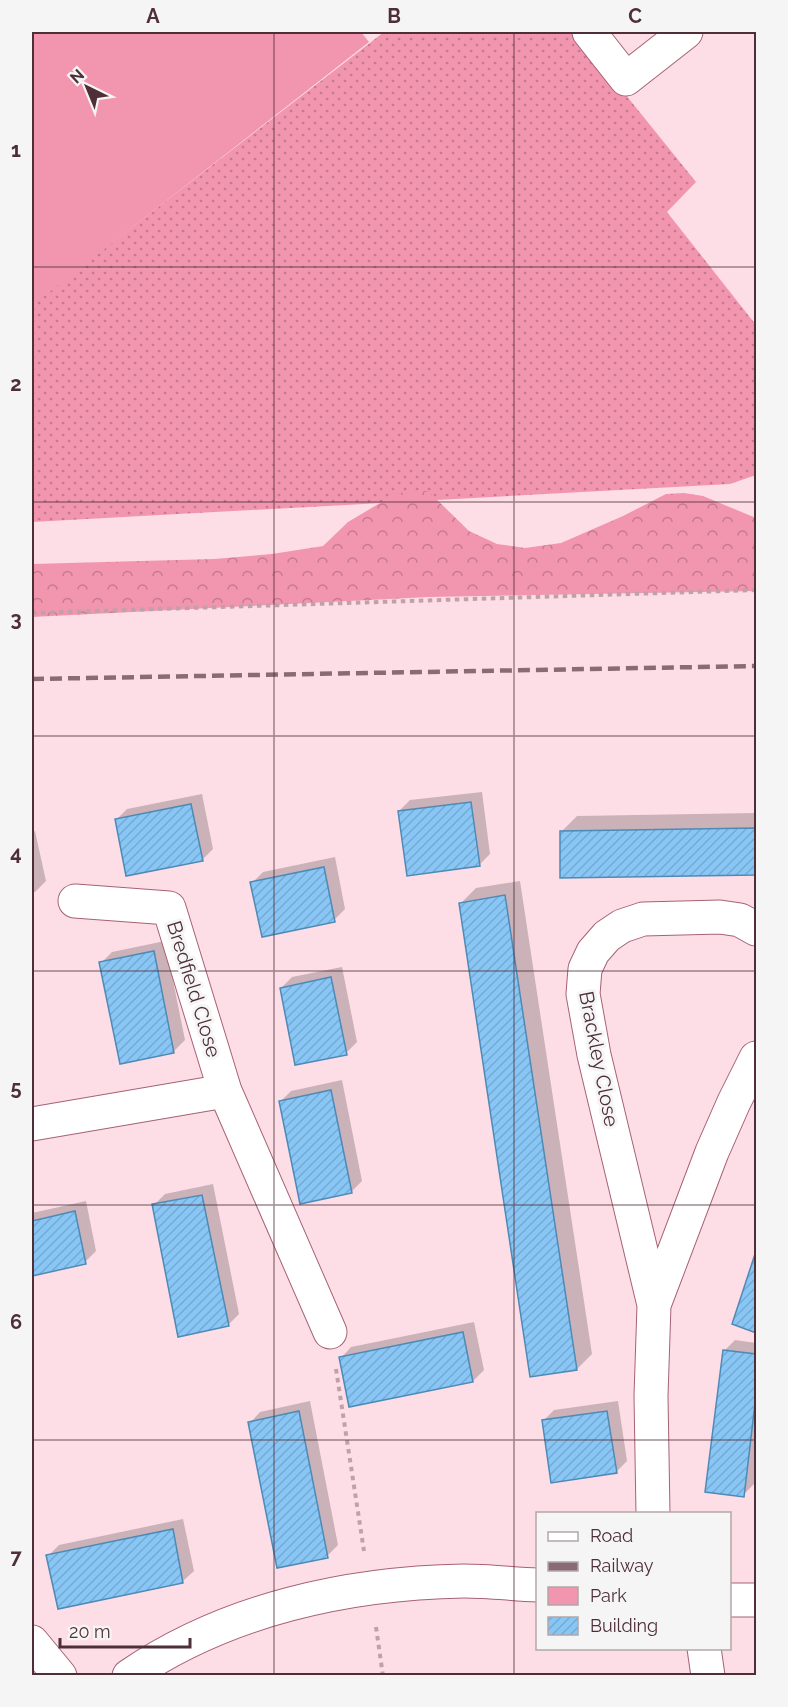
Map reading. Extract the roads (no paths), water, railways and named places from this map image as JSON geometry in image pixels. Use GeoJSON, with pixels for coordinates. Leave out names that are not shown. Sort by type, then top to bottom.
{"type":"FeatureCollection","features":[{"type":"Feature","properties":{"kind":"street"},"geometry":{"type":"LineString","coordinates":[[589,32],[626,79],[686,32]]}},
{"type":"Feature","properties":{"kind":"street","name":"Bredfield Close"},"geometry":{"type":"LineString","coordinates":[[75,901],[169,908],[225,1091],[330,1332]]}},
{"type":"Feature","properties":{"kind":"street","name":"Brackley Close"},"geometry":{"type":"LineString","coordinates":[[653,1512],[651,1396],[654,1305],[594,1054],[583,994],[585,969],[593,952],[607,936],[622,926],[643,919],[720,917],[740,920],[756,930]]}},
{"type":"Feature","properties":{"kind":"street","name":"Brackley Close"},"geometry":{"type":"LineString","coordinates":[[654,1305],[712,1152],[756,1058]]}},
{"type":"Feature","properties":{"kind":"street"},"geometry":{"type":"LineString","coordinates":[[32,1124],[225,1091]]}},
{"type":"Feature","properties":{"kind":"street"},"geometry":{"type":"LineString","coordinates":[[129,1676],[179,1647],[247,1617],[308,1599],[370,1588],[466,1581],[536,1585]]}},
{"type":"Feature","properties":{"kind":"street"},"geometry":{"type":"LineString","coordinates":[[731,1600],[756,1600]]}},
{"type":"Feature","properties":{"kind":"street"},"geometry":{"type":"LineString","coordinates":[[32,1642],[60,1676]]}},
{"type":"Feature","properties":{"kind":"street"},"geometry":{"type":"LineString","coordinates":[[704,1650],[708,1676]]}},
{"type":"Feature","properties":{"kind":"railway"},"geometry":{"type":"LineString","coordinates":[[32,679],[756,666]]}}]}
